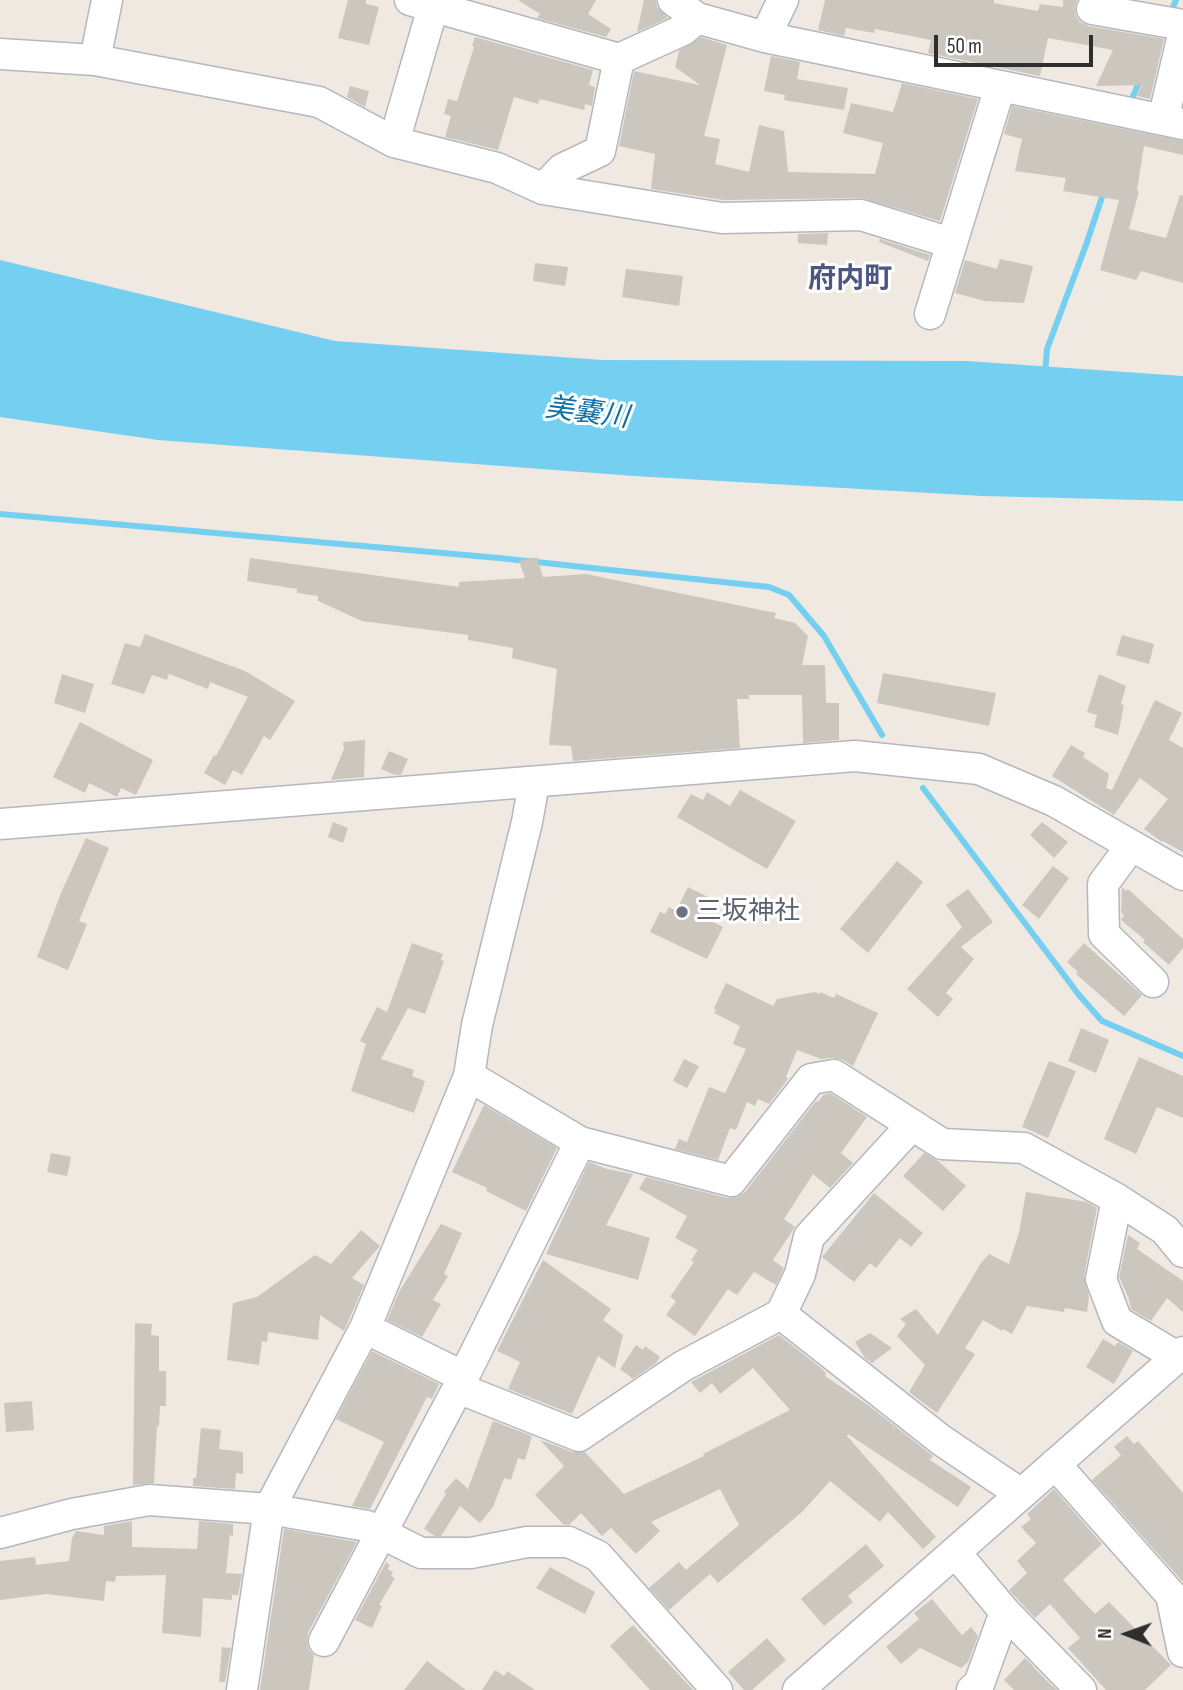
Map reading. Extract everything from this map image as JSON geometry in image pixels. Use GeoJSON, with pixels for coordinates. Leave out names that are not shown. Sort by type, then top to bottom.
{"type":"FeatureCollection","features":[{"type":"Feature","properties":{"kind":"street"},"geometry":{"type":"LineString","coordinates":[[95,61],[107,0]]}},
{"type":"Feature","properties":{"kind":"street"},"geometry":{"type":"LineString","coordinates":[[673,0],[697,18],[765,37],[1173,122],[1183,35]]}},
{"type":"Feature","properties":{"kind":"street"},"geometry":{"type":"LineString","coordinates":[[765,37],[783,0]]}},
{"type":"Feature","properties":{"kind":"street"},"geometry":{"type":"LineString","coordinates":[[394,142],[426,2],[619,59],[683,30],[697,18]]}},
{"type":"Feature","properties":{"kind":"street"},"geometry":{"type":"LineString","coordinates":[[1092,9],[1183,24]]}},
{"type":"Feature","properties":{"kind":"street"},"geometry":{"type":"LineString","coordinates":[[0,54],[95,61],[319,102],[394,142],[497,167],[543,189],[722,218],[861,215],[951,243]]}},
{"type":"Feature","properties":{"kind":"street"},"geometry":{"type":"LineString","coordinates":[[543,189],[562,169],[600,151],[619,59]]}},
{"type":"Feature","properties":{"kind":"street"},"geometry":{"type":"LineString","coordinates":[[930,314],[1000,86]]}},
{"type":"Feature","properties":{"kind":"street"},"geometry":{"type":"LineString","coordinates":[[0,824],[855,756],[979,769],[1054,801],[1183,875]]}},
{"type":"Feature","properties":{"kind":"street"},"geometry":{"type":"LineString","coordinates":[[242,1690],[269,1509],[365,1328],[469,1076],[477,1025],[527,822],[534,783]]}},
{"type":"Feature","properties":{"kind":"street"},"geometry":{"type":"LineString","coordinates":[[1131,846],[1103,884],[1104,934],[1153,982]]}},
{"type":"Feature","properties":{"kind":"street"},"geometry":{"type":"LineString","coordinates":[[469,1076],[580,1142],[731,1181],[811,1079],[834,1074],[942,1144],[1024,1148],[1117,1199],[1165,1230],[1183,1252]]}},
{"type":"Feature","properties":{"kind":"street"},"geometry":{"type":"LineString","coordinates":[[365,1328],[461,1383],[579,1436],[683,1366],[781,1314],[800,1274],[809,1237],[912,1125]]}},
{"type":"Feature","properties":{"kind":"street"},"geometry":{"type":"LineString","coordinates":[[324,1641],[461,1383],[580,1142]]}},
{"type":"Feature","properties":{"kind":"street"},"geometry":{"type":"LineString","coordinates":[[798,1690],[1180,1354],[1117,1321],[1101,1279],[1117,1199]]}},
{"type":"Feature","properties":{"kind":"street"},"geometry":{"type":"LineString","coordinates":[[781,1314],[941,1440],[1021,1494]]}},
{"type":"Feature","properties":{"kind":"street"},"geometry":{"type":"LineString","coordinates":[[1055,1464],[1171,1595],[1183,1652]]}},
{"type":"Feature","properties":{"kind":"street"},"geometry":{"type":"LineString","coordinates":[[0,1533],[72,1514],[149,1500],[269,1509],[367,1526],[421,1553],[471,1553],[527,1542],[569,1542],[598,1556],[717,1690]]}},
{"type":"Feature","properties":{"kind":"street"},"geometry":{"type":"LineString","coordinates":[[955,1552],[1005,1612],[1082,1690]]}},
{"type":"Feature","properties":{"kind":"street"},"geometry":{"type":"LineString","coordinates":[[972,1690],[979,1684],[1005,1612]]}},
{"type":"Feature","properties":{"kind":"water","name":"美嚢川"},"geometry":{"type":"Polygon","coordinates":[[[0,260],[335,341],[603,360],[967,361],[1183,376],[1183,501],[982,496],[634,476],[158,440],[0,417],[0,260]]]}},
{"type":"Feature","properties":{"kind":"building"},"geometry":{"type":"Polygon","coordinates":[[[348,0],[366,0],[366,4],[379,7],[369,45],[338,38],[348,0]]]}},
{"type":"Feature","properties":{"kind":"building"},"geometry":{"type":"Polygon","coordinates":[[[518,0],[596,0],[588,14],[611,29],[606,37],[537,18],[540,14],[518,0]]]}},
{"type":"Feature","properties":{"kind":"building"},"geometry":{"type":"Polygon","coordinates":[[[644,0],[656,0],[657,7],[668,18],[637,32],[644,0]]]}},
{"type":"Feature","properties":{"kind":"building"},"geometry":{"type":"Polygon","coordinates":[[[825,0],[994,0],[994,3],[1038,11],[1040,4],[1063,7],[1063,0],[1077,0],[1076,16],[1088,26],[1164,39],[1150,99],[1137,96],[1142,85],[1096,86],[1113,50],[1048,38],[1040,76],[928,53],[931,40],[875,29],[874,33],[846,28],[844,36],[818,30],[825,0]]]}},
{"type":"Feature","properties":{"kind":"building"},"geometry":{"type":"Polygon","coordinates":[[[475,37],[593,70],[589,85],[595,87],[592,106],[585,104],[584,110],[540,99],[538,104],[514,97],[498,150],[445,137],[451,116],[444,114],[448,99],[457,101],[475,37]]]}},
{"type":"Feature","properties":{"kind":"building"},"geometry":{"type":"Polygon","coordinates":[[[701,37],[727,45],[704,136],[720,139],[715,164],[749,172],[759,125],[784,131],[788,172],[875,174],[883,143],[843,133],[851,103],[893,112],[902,83],[978,99],[940,221],[861,198],[723,200],[651,189],[655,154],[619,146],[634,71],[700,85],[675,67],[679,51],[701,37]]]}},
{"type":"Feature","properties":{"kind":"building"},"geometry":{"type":"Polygon","coordinates":[[[771,56],[800,62],[797,79],[848,88],[844,110],[784,100],[785,95],[764,91],[771,56]]]}},
{"type":"Feature","properties":{"kind":"building"},"geometry":{"type":"Polygon","coordinates":[[[350,86],[369,91],[365,107],[347,97],[350,86]]]}},
{"type":"Feature","properties":{"kind":"building"},"geometry":{"type":"Polygon","coordinates":[[[1012,106],[1183,141],[1183,155],[1144,146],[1139,191],[1129,229],[1166,238],[1180,195],[1183,196],[1183,283],[1141,271],[1136,280],[1100,270],[1119,200],[1063,191],[1066,178],[1015,171],[1022,139],[1004,134],[1012,106]]]}},
{"type":"Feature","properties":{"kind":"building"},"geometry":{"type":"Polygon","coordinates":[[[828,233],[827,245],[798,243],[798,234],[828,233]]]}},
{"type":"Feature","properties":{"kind":"building"},"geometry":{"type":"Polygon","coordinates":[[[880,239],[930,255],[928,261],[879,242],[880,239]]]}},
{"type":"Feature","properties":{"kind":"building"},"geometry":{"type":"Polygon","coordinates":[[[1000,259],[1033,266],[1024,303],[985,301],[955,293],[965,260],[997,269],[1000,259]]]}},
{"type":"Feature","properties":{"kind":"building"},"geometry":{"type":"Polygon","coordinates":[[[535,263],[568,267],[565,286],[533,281],[535,263]]]}},
{"type":"Feature","properties":{"kind":"building"},"geometry":{"type":"Polygon","coordinates":[[[626,269],[683,276],[679,306],[622,297],[626,269]]]}},
{"type":"Feature","properties":{"kind":"building"},"geometry":{"type":"Polygon","coordinates":[[[537,557],[543,577],[586,574],[776,613],[774,618],[795,623],[808,636],[802,665],[825,665],[826,703],[839,703],[839,740],[803,743],[802,695],[749,695],[749,699],[737,699],[740,748],[573,761],[571,746],[549,745],[557,669],[512,658],[513,648],[468,640],[468,635],[362,621],[318,601],[318,596],[297,593],[297,589],[247,581],[250,558],[459,587],[459,582],[525,578],[519,561],[537,557]]]}},
{"type":"Feature","properties":{"kind":"building"},"geometry":{"type":"Polygon","coordinates":[[[145,634],[245,671],[295,701],[270,740],[264,736],[242,775],[233,770],[225,785],[204,773],[248,697],[210,682],[208,689],[169,674],[167,680],[152,675],[144,694],[111,684],[125,643],[140,647],[145,634]]]}},
{"type":"Feature","properties":{"kind":"building"},"geometry":{"type":"Polygon","coordinates":[[[1122,635],[1154,644],[1149,664],[1116,655],[1122,635]]]}},
{"type":"Feature","properties":{"kind":"building"},"geometry":{"type":"Polygon","coordinates":[[[883,673],[996,693],[989,726],[877,703],[883,673]]]}},
{"type":"Feature","properties":{"kind":"building"},"geometry":{"type":"Polygon","coordinates":[[[62,674],[94,684],[85,713],[54,703],[62,674]]]}},
{"type":"Feature","properties":{"kind":"building"},"geometry":{"type":"Polygon","coordinates":[[[1099,674],[1126,686],[1118,735],[1094,727],[1097,715],[1087,712],[1099,674]]]}},
{"type":"Feature","properties":{"kind":"building"},"geometry":{"type":"Polygon","coordinates":[[[1155,700],[1182,713],[1169,740],[1183,748],[1183,852],[1144,829],[1168,799],[1140,778],[1114,815],[1052,776],[1071,745],[1085,753],[1083,757],[1109,774],[1106,788],[1112,790],[1155,700]]]}},
{"type":"Feature","properties":{"kind":"building"},"geometry":{"type":"Polygon","coordinates":[[[80,722],[153,760],[136,795],[121,788],[117,797],[89,783],[85,793],[53,777],[80,722]]]}},
{"type":"Feature","properties":{"kind":"building"},"geometry":{"type":"Polygon","coordinates":[[[365,740],[364,777],[331,780],[344,749],[343,742],[365,740]]]}},
{"type":"Feature","properties":{"kind":"building"},"geometry":{"type":"Polygon","coordinates":[[[389,751],[408,759],[401,775],[381,769],[389,751]]]}},
{"type":"Feature","properties":{"kind":"building"},"geometry":{"type":"Polygon","coordinates":[[[740,790],[796,821],[767,869],[677,817],[691,794],[703,800],[707,792],[730,806],[740,790]]]}},
{"type":"Feature","properties":{"kind":"building"},"geometry":{"type":"Polygon","coordinates":[[[333,822],[348,828],[343,843],[328,837],[333,822]]]}},
{"type":"Feature","properties":{"kind":"building"},"geometry":{"type":"Polygon","coordinates":[[[1042,822],[1068,842],[1054,858],[1030,835],[1042,822]]]}},
{"type":"Feature","properties":{"kind":"building"},"geometry":{"type":"Polygon","coordinates":[[[86,838],[109,848],[79,921],[87,924],[68,970],[37,957],[61,893],[86,838]]]}},
{"type":"Feature","properties":{"kind":"building"},"geometry":{"type":"Polygon","coordinates":[[[897,861],[923,882],[868,953],[840,929],[897,861]]]}},
{"type":"Feature","properties":{"kind":"building"},"geometry":{"type":"Polygon","coordinates":[[[1053,866],[1069,878],[1039,919],[1022,905],[1053,866]]]}},
{"type":"Feature","properties":{"kind":"building"},"geometry":{"type":"Polygon","coordinates":[[[688,887],[708,897],[699,915],[723,927],[707,959],[650,932],[660,912],[665,914],[669,907],[676,911],[688,887]]]}},
{"type":"Feature","properties":{"kind":"building"},"geometry":{"type":"Polygon","coordinates":[[[1122,887],[1126,891],[1128,889],[1183,939],[1183,948],[1169,965],[1121,920],[1124,915],[1121,912],[1122,887]]]}},
{"type":"Feature","properties":{"kind":"building"},"geometry":{"type":"Polygon","coordinates":[[[968,889],[993,922],[961,947],[974,959],[946,993],[953,999],[938,1017],[907,989],[962,927],[946,905],[968,889]]]}},
{"type":"Feature","properties":{"kind":"building"},"geometry":{"type":"Polygon","coordinates":[[[412,943],[443,954],[441,960],[444,961],[425,1014],[408,1008],[381,1059],[414,1070],[412,1076],[425,1081],[414,1113],[351,1091],[366,1044],[360,1041],[377,1007],[387,1012],[412,943]]]}},
{"type":"Feature","properties":{"kind":"building"},"geometry":{"type":"Polygon","coordinates":[[[1084,943],[1142,995],[1124,1016],[1076,974],[1078,972],[1067,962],[1084,943]]]}},
{"type":"Feature","properties":{"kind":"building"},"geometry":{"type":"Polygon","coordinates":[[[726,983],[773,1006],[777,999],[820,992],[834,998],[836,994],[878,1013],[853,1066],[843,1060],[821,1059],[797,1050],[786,1077],[788,1079],[769,1104],[758,1099],[755,1106],[747,1102],[736,1130],[730,1128],[718,1160],[675,1149],[679,1139],[687,1142],[709,1087],[725,1093],[746,1049],[733,1044],[740,1026],[714,1013],[726,983]]]}},
{"type":"Feature","properties":{"kind":"building"},"geometry":{"type":"Polygon","coordinates":[[[1081,1028],[1109,1040],[1096,1073],[1068,1061],[1081,1028]]]}},
{"type":"Feature","properties":{"kind":"building"},"geometry":{"type":"Polygon","coordinates":[[[1139,1057],[1183,1076],[1183,1118],[1157,1107],[1136,1154],[1104,1139],[1139,1057]]]}},
{"type":"Feature","properties":{"kind":"building"},"geometry":{"type":"Polygon","coordinates":[[[684,1059],[699,1066],[687,1088],[673,1081],[684,1059]]]}},
{"type":"Feature","properties":{"kind":"building"},"geometry":{"type":"Polygon","coordinates":[[[1049,1061],[1076,1071],[1048,1138],[1022,1127],[1049,1061]]]}},
{"type":"Feature","properties":{"kind":"building"},"geometry":{"type":"Polygon","coordinates":[[[830,1093],[867,1117],[841,1153],[853,1163],[830,1188],[813,1174],[784,1219],[795,1227],[773,1260],[784,1268],[776,1285],[754,1272],[737,1295],[728,1289],[695,1336],[666,1315],[676,1301],[670,1297],[694,1262],[691,1260],[698,1250],[675,1238],[687,1216],[639,1189],[646,1177],[727,1198],[737,1197],[745,1192],[816,1101],[830,1093]]]}},
{"type":"Feature","properties":{"kind":"building"},"geometry":{"type":"Polygon","coordinates":[[[484,1105],[557,1148],[526,1211],[486,1191],[487,1188],[452,1172],[484,1105]]]}},
{"type":"Feature","properties":{"kind":"building"},"geometry":{"type":"Polygon","coordinates":[[[51,1153],[71,1157],[67,1176],[47,1172],[51,1153]]]}},
{"type":"Feature","properties":{"kind":"building"},"geometry":{"type":"Polygon","coordinates":[[[924,1153],[938,1161],[966,1186],[943,1211],[903,1176],[924,1153]]]}},
{"type":"Feature","properties":{"kind":"building"},"geometry":{"type":"Polygon","coordinates":[[[589,1162],[633,1174],[606,1225],[650,1238],[638,1280],[546,1254],[589,1162]]]}},
{"type":"Feature","properties":{"kind":"building"},"geometry":{"type":"Polygon","coordinates":[[[1026,1192],[1087,1202],[1097,1208],[1084,1276],[1089,1297],[1087,1312],[1065,1308],[1064,1312],[1027,1306],[1012,1334],[983,1320],[965,1348],[975,1354],[937,1413],[909,1392],[925,1365],[897,1336],[906,1324],[900,1319],[916,1309],[938,1335],[989,1254],[1009,1264],[1019,1232],[1026,1192]]]}},
{"type":"Feature","properties":{"kind":"building"},"geometry":{"type":"Polygon","coordinates":[[[874,1193],[923,1233],[911,1247],[900,1238],[876,1268],[870,1263],[854,1282],[822,1257],[874,1193]]]}},
{"type":"Feature","properties":{"kind":"building"},"geometry":{"type":"Polygon","coordinates":[[[441,1224],[462,1233],[444,1274],[448,1276],[433,1300],[441,1304],[422,1337],[387,1320],[399,1292],[441,1224]]]}},
{"type":"Feature","properties":{"kind":"building"},"geometry":{"type":"Polygon","coordinates":[[[361,1230],[380,1246],[352,1278],[364,1285],[344,1331],[320,1315],[318,1340],[268,1332],[267,1342],[262,1341],[259,1365],[227,1360],[233,1303],[257,1297],[315,1255],[331,1264],[361,1230]]]}},
{"type":"Feature","properties":{"kind":"building"},"geometry":{"type":"Polygon","coordinates":[[[1128,1235],[1140,1243],[1137,1249],[1183,1281],[1183,1312],[1167,1298],[1151,1321],[1131,1309],[1119,1277],[1128,1235]]]}},
{"type":"Feature","properties":{"kind":"building"},"geometry":{"type":"Polygon","coordinates":[[[543,1260],[611,1309],[603,1320],[623,1335],[615,1368],[598,1356],[572,1414],[508,1389],[520,1362],[497,1351],[543,1260]]]}},
{"type":"Feature","properties":{"kind":"building"},"geometry":{"type":"Polygon","coordinates":[[[135,1323],[152,1324],[151,1335],[159,1336],[159,1371],[166,1371],[166,1406],[160,1406],[154,1483],[133,1485],[135,1323]]]}},
{"type":"Feature","properties":{"kind":"building"},"geometry":{"type":"Polygon","coordinates":[[[870,1333],[892,1348],[872,1363],[865,1358],[855,1342],[870,1333]]]}},
{"type":"Feature","properties":{"kind":"building"},"geometry":{"type":"Polygon","coordinates":[[[779,1335],[821,1368],[826,1373],[825,1376],[868,1405],[933,1456],[930,1460],[971,1487],[958,1507],[848,1434],[936,1537],[923,1549],[888,1512],[880,1522],[830,1481],[803,1511],[718,1583],[710,1574],[669,1610],[649,1588],[679,1562],[686,1570],[739,1525],[720,1489],[651,1522],[660,1531],[636,1554],[611,1528],[602,1536],[581,1513],[569,1525],[563,1524],[535,1495],[564,1466],[540,1440],[573,1452],[585,1452],[624,1494],[704,1456],[703,1454],[790,1410],[753,1368],[720,1394],[712,1383],[700,1393],[691,1382],[779,1335]]]}},
{"type":"Feature","properties":{"kind":"building"},"geometry":{"type":"Polygon","coordinates":[[[1103,1339],[1115,1346],[1118,1342],[1133,1351],[1114,1384],[1086,1367],[1103,1339]]]}},
{"type":"Feature","properties":{"kind":"building"},"geometry":{"type":"Polygon","coordinates":[[[636,1345],[643,1350],[645,1346],[660,1357],[656,1363],[633,1379],[620,1369],[636,1345]]]}},
{"type":"Feature","properties":{"kind":"building"},"geometry":{"type":"Polygon","coordinates":[[[372,1351],[439,1384],[432,1399],[427,1397],[370,1509],[352,1506],[384,1442],[336,1419],[372,1351]]]}},
{"type":"Feature","properties":{"kind":"building"},"geometry":{"type":"Polygon","coordinates":[[[32,1401],[34,1430],[6,1432],[4,1403],[32,1401]]]}},
{"type":"Feature","properties":{"kind":"building"},"geometry":{"type":"Polygon","coordinates":[[[493,1421],[532,1436],[525,1460],[518,1458],[511,1480],[504,1478],[493,1507],[480,1523],[460,1506],[441,1536],[435,1536],[424,1529],[446,1494],[444,1492],[456,1478],[468,1489],[493,1421]]]}},
{"type":"Feature","properties":{"kind":"building"},"geometry":{"type":"Polygon","coordinates":[[[201,1428],[221,1430],[219,1449],[243,1452],[243,1474],[236,1473],[235,1489],[193,1486],[201,1428]]]}},
{"type":"Feature","properties":{"kind":"building"},"geometry":{"type":"Polygon","coordinates":[[[1127,1436],[1134,1444],[1138,1441],[1183,1493],[1183,1582],[1092,1480],[1121,1455],[1114,1447],[1127,1436]]]}},
{"type":"Feature","properties":{"kind":"building"},"geometry":{"type":"Polygon","coordinates":[[[1054,1489],[1102,1544],[1063,1580],[1095,1614],[1109,1602],[1171,1665],[1145,1690],[1106,1690],[1068,1648],[1080,1638],[1050,1604],[1035,1618],[1009,1590],[1027,1573],[1017,1561],[1036,1543],[1021,1527],[1031,1519],[1027,1514],[1054,1489]]]}},
{"type":"Feature","properties":{"kind":"building"},"geometry":{"type":"Polygon","coordinates":[[[132,1521],[132,1547],[197,1549],[199,1521],[233,1524],[226,1573],[242,1574],[238,1595],[232,1595],[232,1600],[203,1598],[201,1637],[162,1633],[166,1575],[116,1576],[115,1582],[106,1581],[104,1601],[47,1594],[0,1600],[0,1561],[35,1557],[36,1565],[69,1561],[72,1538],[76,1531],[104,1535],[104,1526],[132,1521]]]}},
{"type":"Feature","properties":{"kind":"building"},"geometry":{"type":"Polygon","coordinates":[[[284,1529],[357,1542],[308,1633],[309,1650],[314,1655],[309,1690],[260,1690],[284,1529]]]}},
{"type":"Feature","properties":{"kind":"building"},"geometry":{"type":"Polygon","coordinates":[[[866,1544],[884,1566],[848,1596],[853,1602],[824,1626],[801,1599],[866,1544]]]}},
{"type":"Feature","properties":{"kind":"building"},"geometry":{"type":"Polygon","coordinates":[[[386,1562],[390,1565],[388,1569],[393,1572],[391,1576],[395,1578],[379,1605],[382,1606],[372,1628],[355,1620],[386,1562]]]}},
{"type":"Feature","properties":{"kind":"building"},"geometry":{"type":"Polygon","coordinates":[[[550,1567],[595,1592],[585,1614],[536,1588],[550,1567]]]}},
{"type":"Feature","properties":{"kind":"building"},"geometry":{"type":"Polygon","coordinates":[[[932,1599],[962,1635],[971,1627],[978,1636],[968,1662],[961,1668],[920,1648],[901,1664],[886,1647],[919,1619],[914,1613],[932,1599]]]}},
{"type":"Feature","properties":{"kind":"building"},"geometry":{"type":"Polygon","coordinates":[[[633,1625],[693,1690],[650,1690],[610,1646],[633,1625]]]}},
{"type":"Feature","properties":{"kind":"building"},"geometry":{"type":"Polygon","coordinates":[[[767,1638],[786,1660],[752,1690],[744,1690],[728,1672],[767,1638]]]}},
{"type":"Feature","properties":{"kind":"building"},"geometry":{"type":"Polygon","coordinates":[[[222,1647],[231,1648],[225,1682],[219,1682],[222,1647]]]}},
{"type":"Feature","properties":{"kind":"building"},"geometry":{"type":"Polygon","coordinates":[[[1025,1658],[1057,1690],[1014,1690],[1004,1680],[1025,1658]]]}},
{"type":"Feature","properties":{"kind":"building"},"geometry":{"type":"Polygon","coordinates":[[[427,1661],[466,1690],[404,1690],[427,1661]]]}},
{"type":"Feature","properties":{"kind":"building"},"geometry":{"type":"Polygon","coordinates":[[[495,1670],[504,1676],[507,1671],[535,1690],[482,1690],[495,1670]]]}},
{"type":"Feature","properties":{"kind":"waterway"},"geometry":{"type":"LineString","coordinates":[[1170,14],[1176,0]]}},
{"type":"Feature","properties":{"kind":"waterway"},"geometry":{"type":"LineString","coordinates":[[1130,103],[1141,78]]}},
{"type":"Feature","properties":{"kind":"waterway"},"geometry":{"type":"LineString","coordinates":[[1045,373],[1047,349],[1104,191]]}},
{"type":"Feature","properties":{"kind":"waterway"},"geometry":{"type":"LineString","coordinates":[[0,514],[499,558],[769,587],[789,595],[824,636],[882,735]]}},
{"type":"Feature","properties":{"kind":"waterway"},"geometry":{"type":"LineString","coordinates":[[923,788],[1079,995],[1102,1021],[1183,1056]]}},
{"type":"Feature","properties":{"kind":"place","name":"三坂神社"},"geometry":{"type":"Point","coordinates":[682,912]}},
{"type":"Feature","properties":{"kind":"district","name":"府内町"},"geometry":{"type":"Point","coordinates":[850,280]}}]}
